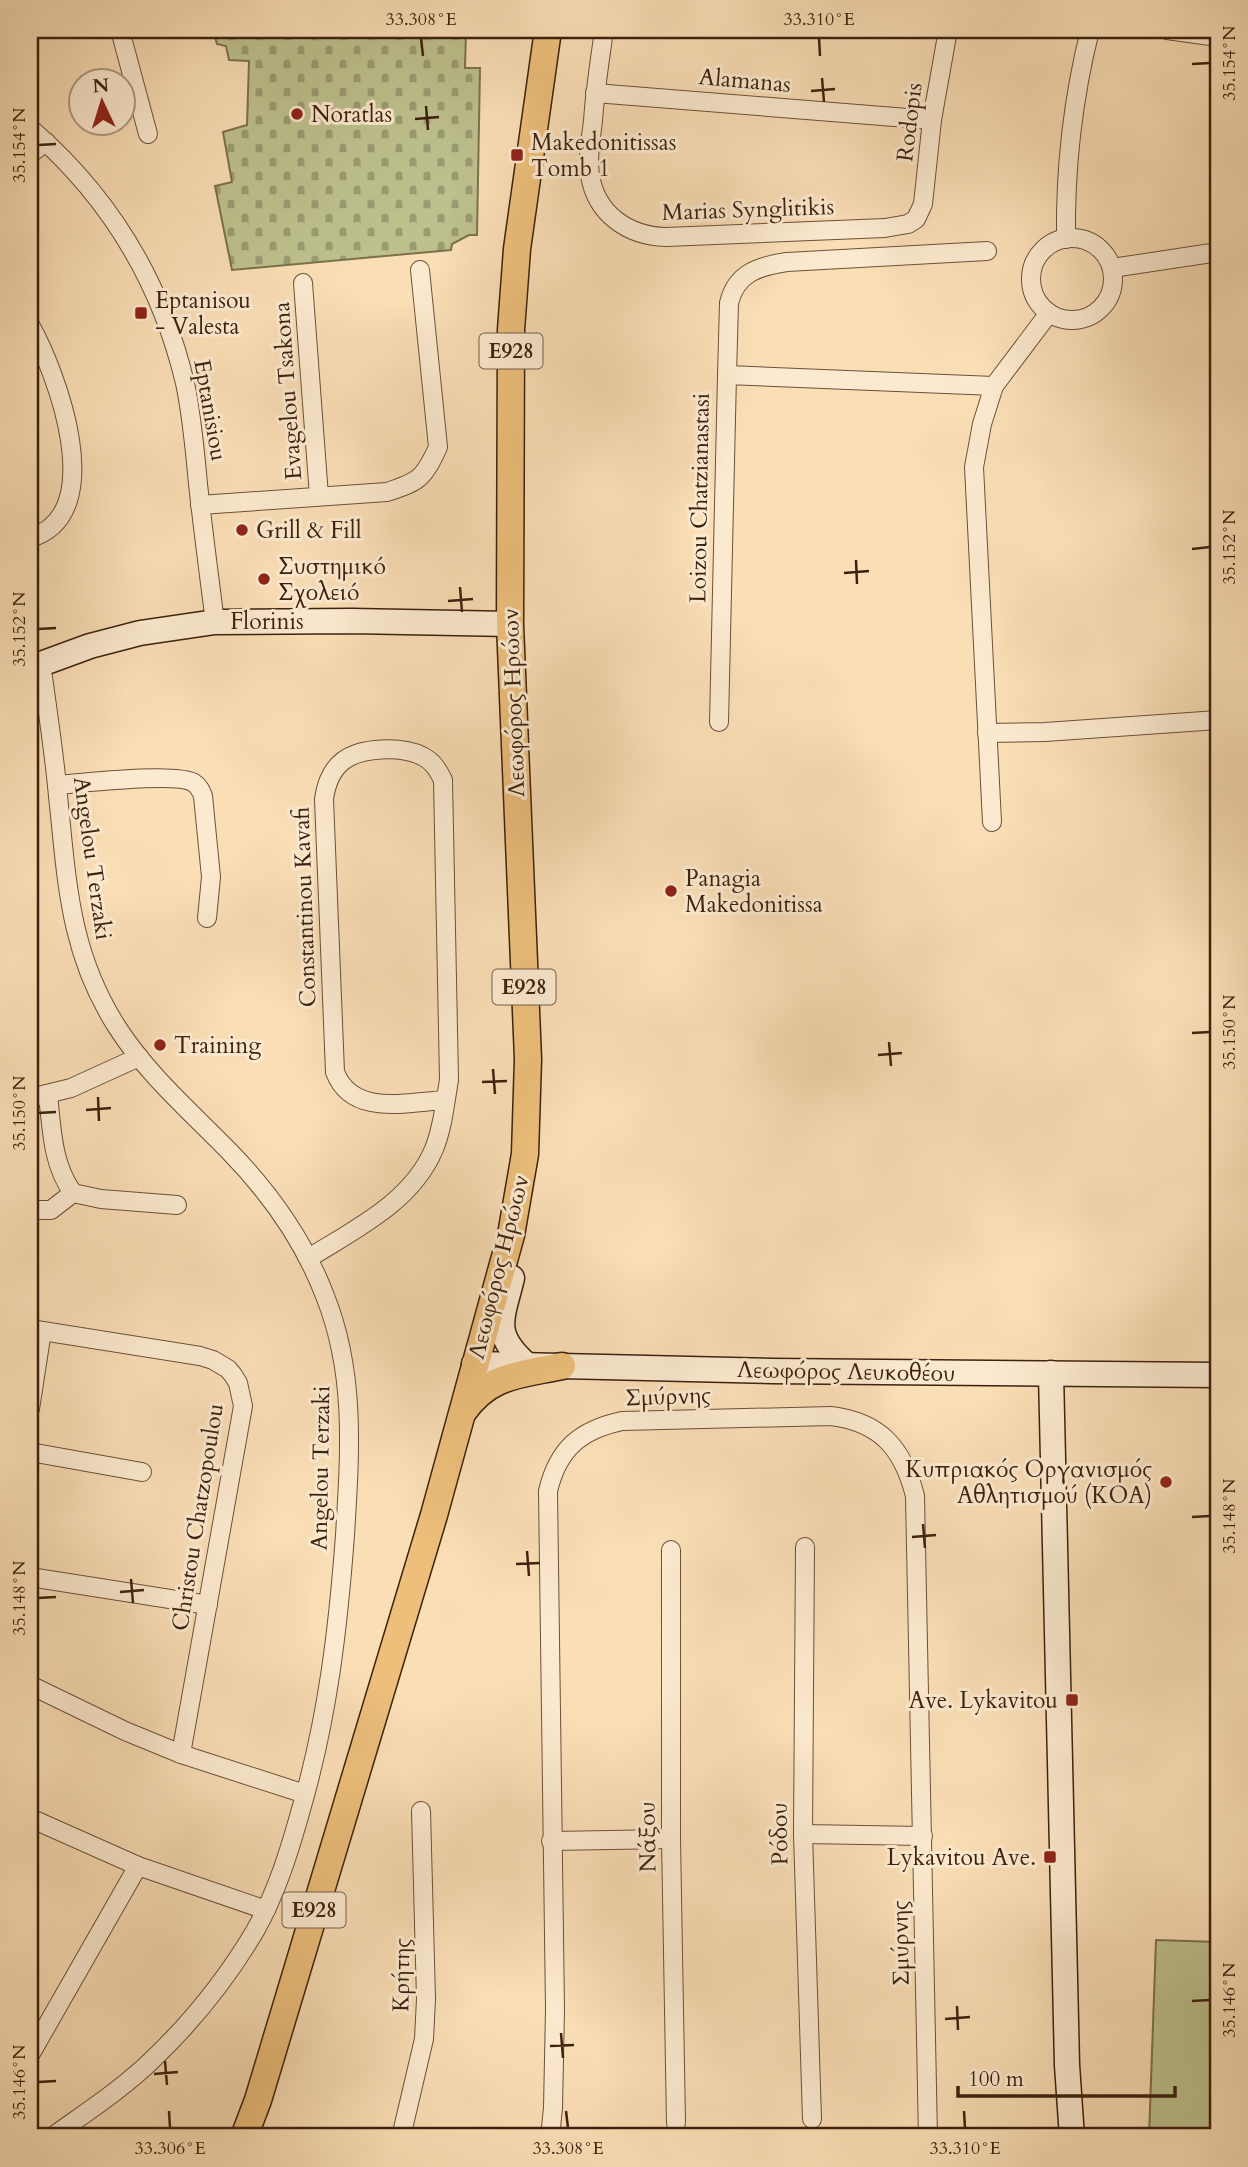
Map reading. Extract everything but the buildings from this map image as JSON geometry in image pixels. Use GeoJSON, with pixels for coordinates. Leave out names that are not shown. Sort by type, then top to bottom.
{"type":"FeatureCollection","features":[{"type":"Feature","properties":{"kind":"main road","name":"Λεωφόρος Ηρώων"},"geometry":{"type":"LineString","coordinates":[[244,2137],[258,2100],[434,1515],[514,1220],[525,1154],[528,1059],[510,624],[511,330],[517,249],[548,30]]}},
{"type":"Feature","properties":{"kind":"main road","name":"Florinis"},"geometry":{"type":"LineString","coordinates":[[35,665],[90,646],[140,634],[215,622],[510,624]]}},
{"type":"Feature","properties":{"kind":"main road"},"geometry":{"type":"LineString","coordinates":[[514,1220],[519,1227],[519,1242],[502,1317],[502,1335],[514,1353],[527,1365]]}},
{"type":"Feature","properties":{"kind":"main road","name":"Λεωφόρος Λευκοθέου"},"geometry":{"type":"LineString","coordinates":[[474,1364],[1218,1376]]}},
{"type":"Feature","properties":{"kind":"main road"},"geometry":{"type":"LineString","coordinates":[[460,1415],[483,1388],[502,1379],[562,1366]]}},
{"type":"Feature","properties":{"kind":"main road"},"geometry":{"type":"LineString","coordinates":[[1051,1373],[1067,2065],[1072,2137]]}},
{"type":"Feature","properties":{"kind":"street"},"geometry":{"type":"LineString","coordinates":[[120,30],[148,134]]}},
{"type":"Feature","properties":{"kind":"street","name":"Marias Synglitikis"},"geometry":{"type":"LineString","coordinates":[[604,30],[589,165],[593,190],[619,225],[636,234],[666,237],[859,229],[900,226],[916,219]]}},
{"type":"Feature","properties":{"kind":"street","name":"Rodopis"},"geometry":{"type":"LineString","coordinates":[[916,219],[926,195],[932,120],[948,30]]}},
{"type":"Feature","properties":{"kind":"street"},"geometry":{"type":"LineString","coordinates":[[1066,239],[1066,183],[1070,145],[1090,30]]}},
{"type":"Feature","properties":{"kind":"street"},"geometry":{"type":"LineString","coordinates":[[1167,30],[1218,37]]}},
{"type":"Feature","properties":{"kind":"street","name":"Alamanas"},"geometry":{"type":"LineString","coordinates":[[595,93],[932,120]]}},
{"type":"Feature","properties":{"kind":"street","name":"Eptanisiou"},"geometry":{"type":"LineString","coordinates":[[30,128],[95,194],[119,226],[157,300],[171,336],[185,384],[215,622]]}},
{"type":"Feature","properties":{"kind":"street"},"geometry":{"type":"LineString","coordinates":[[30,154],[46,142]]}},
{"type":"Feature","properties":{"kind":"street"},"geometry":{"type":"LineString","coordinates":[[1066,239],[1089,242],[1099,248],[1112,268],[1114,280],[1111,293],[1096,313],[1085,318],[1072,320],[1049,313],[1039,304],[1033,292],[1033,267],[1047,247],[1066,239]]}},
{"type":"Feature","properties":{"kind":"street"},"geometry":{"type":"LineString","coordinates":[[727,375],[729,303],[736,285],[750,271],[787,262],[987,251]]}},
{"type":"Feature","properties":{"kind":"street"},"geometry":{"type":"LineString","coordinates":[[1112,268],[1218,252]]}},
{"type":"Feature","properties":{"kind":"street"},"geometry":{"type":"LineString","coordinates":[[200,505],[387,492],[412,484],[428,470],[439,447],[420,270]]}},
{"type":"Feature","properties":{"kind":"street","name":"Evagelou Tsakona"},"geometry":{"type":"LineString","coordinates":[[303,283],[319,496]]}},
{"type":"Feature","properties":{"kind":"street"},"geometry":{"type":"LineString","coordinates":[[992,822],[974,467],[982,424],[994,386],[1049,313]]}},
{"type":"Feature","properties":{"kind":"street"},"geometry":{"type":"LineString","coordinates":[[30,325],[52,371],[62,402],[70,437],[72,466],[71,488],[58,522],[45,534],[30,538]]}},
{"type":"Feature","properties":{"kind":"street","name":"Loizou Chatzianastasi"},"geometry":{"type":"LineString","coordinates":[[719,722],[727,375],[994,386]]}},
{"type":"Feature","properties":{"kind":"street","name":"Angelou Terzaki"},"geometry":{"type":"LineString","coordinates":[[35,665],[57,785],[74,929],[96,989],[117,1028],[139,1057],[261,1187],[309,1258],[337,1327],[348,1384],[350,1417],[336,1647],[325,1717],[290,1847],[266,1910],[216,1990],[151,2061],[52,2137]]}},
{"type":"Feature","properties":{"kind":"street"},"geometry":{"type":"LineString","coordinates":[[988,733],[1045,732],[1218,720]]}},
{"type":"Feature","properties":{"kind":"street","name":"Constantinou Kavafi"},"geometry":{"type":"LineString","coordinates":[[309,1258],[365,1223],[388,1206],[416,1179],[433,1150],[446,1100],[450,1049],[443,780],[429,761],[406,751],[374,751],[356,755],[343,761],[333,771],[324,799],[335,1072],[353,1097],[371,1104],[446,1100]]}},
{"type":"Feature","properties":{"kind":"street"},"geometry":{"type":"LineString","coordinates":[[57,785],[172,778],[192,781],[198,785],[203,796],[211,877],[207,918]]}},
{"type":"Feature","properties":{"kind":"street"},"geometry":{"type":"LineString","coordinates":[[30,1098],[48,1095],[91,1080],[139,1057]]}},
{"type":"Feature","properties":{"kind":"street"},"geometry":{"type":"LineString","coordinates":[[48,1095],[55,1157],[64,1181],[73,1193],[101,1199],[177,1205]]}},
{"type":"Feature","properties":{"kind":"street"},"geometry":{"type":"LineString","coordinates":[[30,1210],[51,1210],[73,1193]]}},
{"type":"Feature","properties":{"kind":"street"},"geometry":{"type":"LineString","coordinates":[[30,1409],[36,1330]]}},
{"type":"Feature","properties":{"kind":"street","name":"Christou Chatzopoulou"},"geometry":{"type":"LineString","coordinates":[[36,1330],[201,1356],[228,1369],[238,1383],[243,1406],[181,1754]]}},
{"type":"Feature","properties":{"kind":"street","name":"Σμύρνης"},"geometry":{"type":"LineString","coordinates":[[550,2137],[555,2009],[548,1492],[552,1472],[566,1450],[581,1436],[599,1426],[622,1421],[817,1417],[852,1419],[874,1429],[890,1443],[904,1463],[915,1496],[928,2137]]}},
{"type":"Feature","properties":{"kind":"street"},"geometry":{"type":"LineString","coordinates":[[30,1452],[142,1472]]}},
{"type":"Feature","properties":{"kind":"street","name":"Ρόδου"},"geometry":{"type":"LineString","coordinates":[[805,1547],[803,1834],[812,2119]]}},
{"type":"Feature","properties":{"kind":"street","name":"Νάξου"},"geometry":{"type":"LineString","coordinates":[[671,1550],[671,1839],[676,2123]]}},
{"type":"Feature","properties":{"kind":"street"},"geometry":{"type":"LineString","coordinates":[[30,1577],[208,1605]]}},
{"type":"Feature","properties":{"kind":"street"},"geometry":{"type":"LineString","coordinates":[[30,1685],[125,1731],[181,1754],[306,1794]]}},
{"type":"Feature","properties":{"kind":"street","name":"Κρήτης"},"geometry":{"type":"LineString","coordinates":[[401,2137],[424,2039],[426,1998],[421,1811]]}},
{"type":"Feature","properties":{"kind":"street"},"geometry":{"type":"LineString","coordinates":[[30,1818],[138,1866],[266,1910]]}},
{"type":"Feature","properties":{"kind":"street"},"geometry":{"type":"LineString","coordinates":[[803,1834],[923,1836]]}},
{"type":"Feature","properties":{"kind":"street"},"geometry":{"type":"LineString","coordinates":[[551,1841],[671,1839]]}},
{"type":"Feature","properties":{"kind":"street"},"geometry":{"type":"LineString","coordinates":[[30,2054],[138,1866]]}},
{"type":"Feature","properties":{"kind":"green space"},"geometry":{"type":"Polygon","coordinates":[[[230,30],[466,30],[465,68],[480,68],[477,235],[469,235],[452,244],[451,250],[232,270],[215,186],[232,182],[223,132],[247,125],[249,61],[229,60],[226,46],[217,44],[214,33],[230,30]]]}},
{"type":"Feature","properties":{"kind":"green space"},"geometry":{"type":"Polygon","coordinates":[[[1156,1940],[1218,1942],[1218,2137],[1149,2137],[1156,1940]]]}},
{"type":"Feature","properties":{"kind":"place","name":"Noratlas"},"geometry":{"type":"Point","coordinates":[297,114]}},
{"type":"Feature","properties":{"kind":"place","name":"Makedonitissas Tomb 1"},"geometry":{"type":"Point","coordinates":[517,155]}},
{"type":"Feature","properties":{"kind":"place","name":"Eptanisou - Valesta"},"geometry":{"type":"Point","coordinates":[141,313]}},
{"type":"Feature","properties":{"kind":"place","name":"Grill & Fill"},"geometry":{"type":"Point","coordinates":[242,530]}},
{"type":"Feature","properties":{"kind":"place","name":"Συστημικó Σχολειó"},"geometry":{"type":"Point","coordinates":[264,579]}},
{"type":"Feature","properties":{"kind":"place","name":"Panagia Makedonitissa"},"geometry":{"type":"Point","coordinates":[671,891]}},
{"type":"Feature","properties":{"kind":"place","name":"Training"},"geometry":{"type":"Point","coordinates":[160,1045]}},
{"type":"Feature","properties":{"kind":"place","name":"Κυπριακός Οργανισμός Αθλητισμού (ΚΟΑ)"},"geometry":{"type":"Point","coordinates":[1166,1482]}},
{"type":"Feature","properties":{"kind":"place","name":"Ave. Lykavitou"},"geometry":{"type":"Point","coordinates":[1072,1700]}},
{"type":"Feature","properties":{"kind":"place","name":"Lykavitou Ave."},"geometry":{"type":"Point","coordinates":[1050,1857]}}]}
